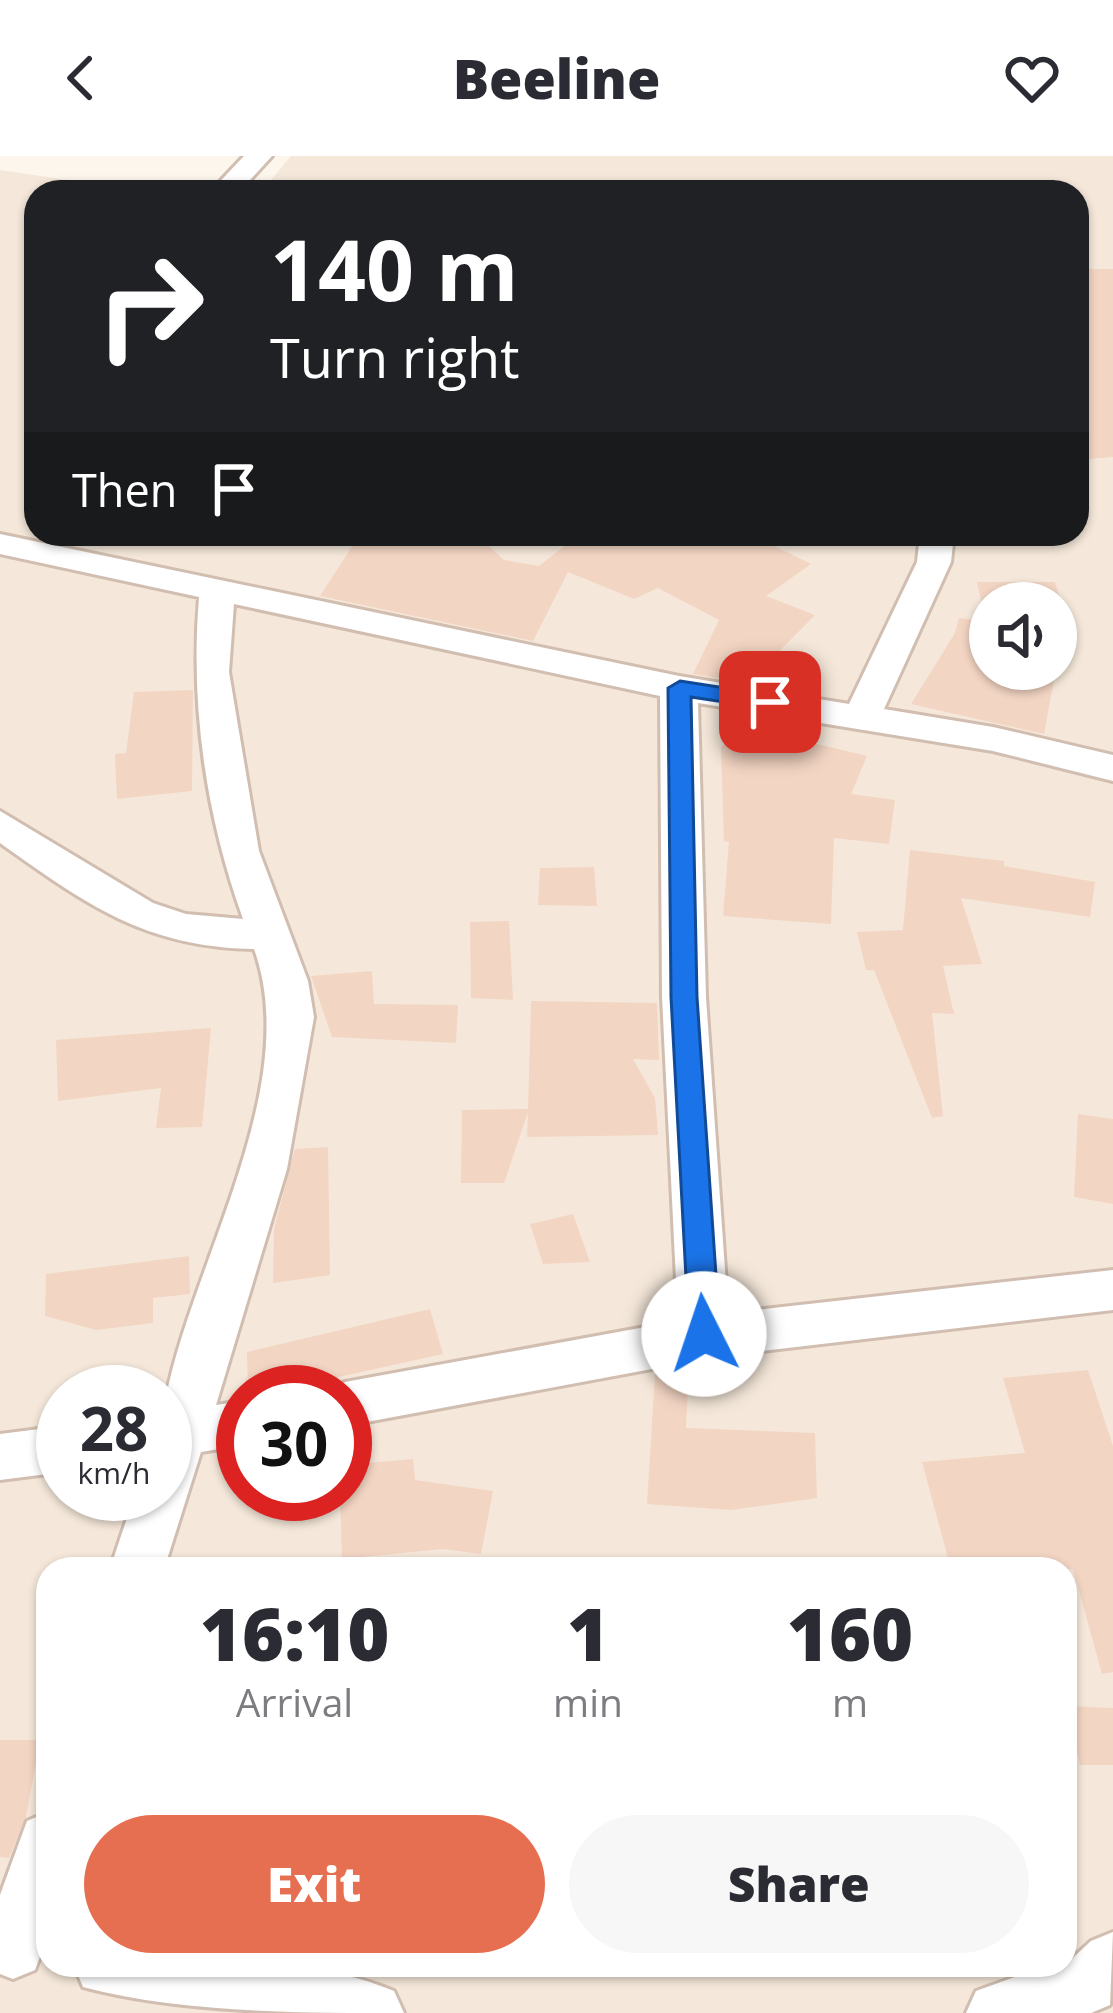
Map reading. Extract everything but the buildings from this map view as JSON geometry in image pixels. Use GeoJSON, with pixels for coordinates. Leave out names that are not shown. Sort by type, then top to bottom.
{"type":"FeatureCollection","features":[{"type":"Feature","properties":{"kind":"street"},"geometry":{"type":"LineString","coordinates":[[236,180],[259,156]]}},
{"type":"Feature","properties":{"kind":"street"},"geometry":{"type":"LineString","coordinates":[[0,544],[680,688],[992,739],[1113,768]]}},
{"type":"Feature","properties":{"kind":"street"},"geometry":{"type":"LineString","coordinates":[[861,717],[934,562],[936,546]]}},
{"type":"Feature","properties":{"kind":"street"},"geometry":{"type":"LineString","coordinates":[[192,1379],[264,1168],[292,1017],[287,981],[239,851],[211,672],[217,592]]}},
{"type":"Feature","properties":{"kind":"street"},"geometry":{"type":"LineString","coordinates":[[680,688],[684,997],[704,1334]]}},
{"type":"Feature","properties":{"kind":"street"},"geometry":{"type":"LineString","coordinates":[[0,824],[158,921],[202,932],[269,934]]}},
{"type":"Feature","properties":{"kind":"street"},"geometry":{"type":"LineString","coordinates":[[0,868],[42,852]]}},
{"type":"Feature","properties":{"kind":"street"},"geometry":{"type":"LineString","coordinates":[[372,1398],[704,1334],[961,1301],[1113,1289]]}},
{"type":"Feature","properties":{"kind":"street"},"geometry":{"type":"LineString","coordinates":[[0,1457],[36,1452]]}},
{"type":"Feature","properties":{"kind":"street"},"geometry":{"type":"LineString","coordinates":[[141,1557],[153,1521]]}},
{"type":"Feature","properties":{"kind":"street"},"geometry":{"type":"LineString","coordinates":[[20,1950],[36,1888]]}},
{"type":"Feature","properties":{"kind":"street"},"geometry":{"type":"LineString","coordinates":[[998,2013],[1088,1983],[1113,1963]]}},
{"type":"Feature","properties":{"kind":"street"},"geometry":{"type":"LineString","coordinates":[[172,1977],[371,2013]]}},
{"type":"Feature","properties":{"kind":"shaded area"},"geometry":{"type":"Polygon","coordinates":[[[291,156],[1113,156],[1113,2013],[0,2013],[0,170],[68,180],[24,180],[24,546],[1089,546],[1089,180],[271,180],[291,156]]]}},
{"type":"Feature","properties":{"kind":"route"},"geometry":{"type":"LineString","coordinates":[[704,1334],[684,997],[680,688],[770,702]]}}]}
